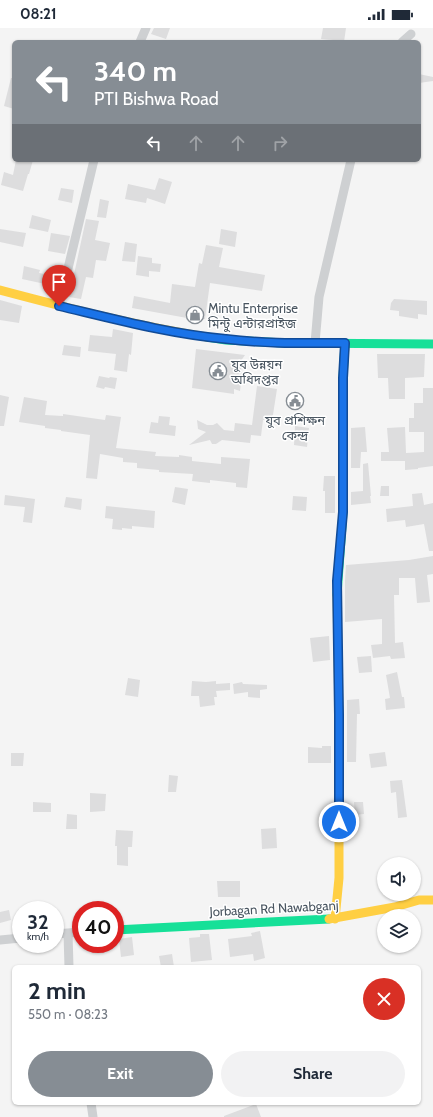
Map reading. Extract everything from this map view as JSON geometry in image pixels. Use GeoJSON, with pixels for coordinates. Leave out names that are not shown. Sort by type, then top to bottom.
{"type":"FeatureCollection","features":[{"type":"Feature","properties":{"kind":"main road"},"geometry":{"type":"LineString","coordinates":[[0,290],[59,306],[168,331],[219,338],[286,343],[433,344]]}},
{"type":"Feature","properties":{"kind":"main road"},"geometry":{"type":"LineString","coordinates":[[335,919],[339,863],[337,581],[343,512],[343,378],[345,343]]}},
{"type":"Feature","properties":{"kind":"main road","name":"Jorbagan Rd Nawabganj"},"geometry":{"type":"LineString","coordinates":[[124,930],[335,919],[395,907],[419,900],[433,900]]}},
{"type":"Feature","properties":{"kind":"street"},"geometry":{"type":"LineString","coordinates":[[141,40],[146,28]]}},
{"type":"Feature","properties":{"kind":"street"},"geometry":{"type":"LineString","coordinates":[[404,40],[412,34]]}},
{"type":"Feature","properties":{"kind":"street"},"geometry":{"type":"LineString","coordinates":[[59,306],[94,162]]}},
{"type":"Feature","properties":{"kind":"street"},"geometry":{"type":"LineString","coordinates":[[314,343],[319,297],[351,162]]}},
{"type":"Feature","properties":{"kind":"street"},"geometry":{"type":"LineString","coordinates":[[64,933],[72,933]]}},
{"type":"Feature","properties":{"kind":"street"},"geometry":{"type":"LineString","coordinates":[[68,933],[69,965]]}},
{"type":"Feature","properties":{"kind":"street"},"geometry":{"type":"LineString","coordinates":[[0,940],[12,939]]}},
{"type":"Feature","properties":{"kind":"street"},"geometry":{"type":"LineString","coordinates":[[91,1105],[93,1117]]}},
{"type":"Feature","properties":{"kind":"building"},"geometry":{"type":"Polygon","coordinates":[[[154,28],[170,28],[166,39],[151,34],[154,28]]]}},
{"type":"Feature","properties":{"kind":"building"},"geometry":{"type":"Polygon","coordinates":[[[323,28],[346,28],[344,40],[321,39],[323,28]]]}},
{"type":"Feature","properties":{"kind":"building"},"geometry":{"type":"Polygon","coordinates":[[[421,74],[433,77],[433,81],[421,83],[421,74]]]}},
{"type":"Feature","properties":{"kind":"building"},"geometry":{"type":"Polygon","coordinates":[[[11,78],[12,78],[12,108],[4,106],[11,78]]]}},
{"type":"Feature","properties":{"kind":"building"},"geometry":{"type":"Polygon","coordinates":[[[16,162],[32,162],[23,191],[1,185],[4,172],[13,175],[16,162]]]}},
{"type":"Feature","properties":{"kind":"building"},"geometry":{"type":"Polygon","coordinates":[[[159,178],[172,182],[165,204],[147,198],[146,203],[125,199],[128,184],[155,190],[159,178]]]}},
{"type":"Feature","properties":{"kind":"building"},"geometry":{"type":"Polygon","coordinates":[[[61,188],[74,190],[72,203],[58,200],[61,188]]]}},
{"type":"Feature","properties":{"kind":"building"},"geometry":{"type":"Polygon","coordinates":[[[100,199],[109,201],[106,218],[97,217],[100,199]]]}},
{"type":"Feature","properties":{"kind":"building"},"geometry":{"type":"Polygon","coordinates":[[[32,215],[51,220],[48,232],[29,228],[32,215]]]}},
{"type":"Feature","properties":{"kind":"building"},"geometry":{"type":"Polygon","coordinates":[[[86,219],[99,221],[95,240],[110,243],[106,261],[96,260],[93,278],[86,277],[81,299],[69,297],[69,291],[86,219]]]}},
{"type":"Feature","properties":{"kind":"building"},"geometry":{"type":"Polygon","coordinates":[[[0,229],[26,233],[23,247],[0,242],[0,229]]]}},
{"type":"Feature","properties":{"kind":"building"},"geometry":{"type":"Polygon","coordinates":[[[221,229],[237,232],[235,247],[219,244],[221,229]]]}},
{"type":"Feature","properties":{"kind":"building"},"geometry":{"type":"Polygon","coordinates":[[[51,233],[70,236],[65,254],[48,251],[51,233]]]}},
{"type":"Feature","properties":{"kind":"building"},"geometry":{"type":"Polygon","coordinates":[[[125,242],[137,244],[135,262],[122,261],[125,242]]]}},
{"type":"Feature","properties":{"kind":"building"},"geometry":{"type":"Polygon","coordinates":[[[206,245],[223,248],[219,267],[265,275],[262,291],[210,283],[205,319],[187,316],[187,318],[132,308],[134,296],[170,303],[172,284],[195,287],[199,263],[202,264],[206,245]]]}},
{"type":"Feature","properties":{"kind":"building"},"geometry":{"type":"Polygon","coordinates":[[[138,256],[152,258],[152,263],[161,264],[160,272],[149,271],[149,277],[136,275],[138,256]]]}},
{"type":"Feature","properties":{"kind":"building"},"geometry":{"type":"Polygon","coordinates":[[[24,266],[40,270],[39,273],[60,277],[57,289],[45,287],[45,284],[22,279],[24,266]]]}},
{"type":"Feature","properties":{"kind":"building"},"geometry":{"type":"Polygon","coordinates":[[[394,299],[427,301],[427,315],[418,314],[418,319],[399,316],[399,311],[390,310],[391,303],[394,299]]]}},
{"type":"Feature","properties":{"kind":"building"},"geometry":{"type":"Polygon","coordinates":[[[0,300],[22,306],[19,323],[0,320],[0,300]]]}},
{"type":"Feature","properties":{"kind":"building"},"geometry":{"type":"Polygon","coordinates":[[[113,329],[133,333],[131,355],[129,354],[127,372],[114,370],[116,354],[88,351],[90,335],[112,337],[113,329]]]}},
{"type":"Feature","properties":{"kind":"building"},"geometry":{"type":"Polygon","coordinates":[[[64,345],[81,347],[80,357],[62,355],[64,345]]]}},
{"type":"Feature","properties":{"kind":"building","name":"যুব উন্নয়ন অধিদপ্তর"},"geometry":{"type":"Polygon","coordinates":[[[196,349],[245,355],[238,365],[241,368],[242,374],[240,391],[234,389],[234,394],[192,388],[196,349]]]}},
{"type":"Feature","properties":{"kind":"building"},"geometry":{"type":"Polygon","coordinates":[[[377,354],[425,354],[424,377],[405,378],[405,399],[389,399],[388,378],[378,378],[377,354]]]}},
{"type":"Feature","properties":{"kind":"building"},"geometry":{"type":"Polygon","coordinates":[[[99,376],[117,378],[115,389],[96,387],[99,376]]]}},
{"type":"Feature","properties":{"kind":"building"},"geometry":{"type":"Polygon","coordinates":[[[257,386],[277,389],[272,421],[263,420],[261,436],[251,435],[250,443],[222,440],[216,444],[212,444],[210,440],[189,445],[206,432],[198,429],[197,420],[207,425],[217,423],[224,430],[234,431],[235,423],[252,425],[257,386]]]}},
{"type":"Feature","properties":{"kind":"building"},"geometry":{"type":"Polygon","coordinates":[[[423,388],[433,388],[433,466],[405,470],[405,461],[381,461],[381,452],[389,452],[387,428],[405,427],[406,453],[424,452],[424,432],[409,432],[409,418],[414,418],[414,403],[423,403],[423,388]]]}},
{"type":"Feature","properties":{"kind":"building"},"geometry":{"type":"Polygon","coordinates":[[[0,395],[9,397],[4,426],[0,426],[0,395]]]}},
{"type":"Feature","properties":{"kind":"building"},"geometry":{"type":"Polygon","coordinates":[[[24,397],[47,401],[45,415],[63,416],[63,414],[105,420],[106,415],[121,417],[116,448],[156,452],[155,456],[179,457],[179,455],[192,457],[192,461],[221,464],[221,457],[250,459],[247,488],[236,487],[236,483],[210,480],[210,483],[192,481],[193,474],[159,472],[159,470],[137,468],[137,463],[123,462],[123,458],[100,454],[97,479],[86,478],[90,435],[61,431],[45,428],[45,426],[19,422],[24,397]]]}},
{"type":"Feature","properties":{"kind":"building"},"geometry":{"type":"Polygon","coordinates":[[[159,416],[170,417],[169,425],[176,426],[175,436],[149,433],[151,422],[158,423],[159,416]]]}},
{"type":"Feature","properties":{"kind":"building"},"geometry":{"type":"Polygon","coordinates":[[[295,426],[309,428],[307,447],[294,445],[295,426]]]}},
{"type":"Feature","properties":{"kind":"building"},"geometry":{"type":"Polygon","coordinates":[[[365,427],[367,452],[361,452],[360,468],[351,468],[351,428],[365,427]]]}},
{"type":"Feature","properties":{"kind":"building"},"geometry":{"type":"Polygon","coordinates":[[[368,463],[371,503],[351,505],[351,492],[363,491],[363,464],[368,463]]]}},
{"type":"Feature","properties":{"kind":"building"},"geometry":{"type":"Polygon","coordinates":[[[324,476],[335,476],[335,513],[325,513],[325,491],[323,491],[324,476]]]}},
{"type":"Feature","properties":{"kind":"building"},"geometry":{"type":"Polygon","coordinates":[[[381,486],[389,486],[389,496],[380,496],[381,486]]]}},
{"type":"Feature","properties":{"kind":"building"},"geometry":{"type":"Polygon","coordinates":[[[175,487],[188,489],[185,505],[172,502],[175,487]]]}},
{"type":"Feature","properties":{"kind":"building"},"geometry":{"type":"Polygon","coordinates":[[[422,493],[424,505],[433,503],[433,551],[429,551],[424,524],[406,527],[405,520],[387,522],[386,509],[413,506],[412,494],[422,493]]]}},
{"type":"Feature","properties":{"kind":"building"},"geometry":{"type":"Polygon","coordinates":[[[5,495],[35,499],[32,523],[23,522],[25,507],[4,505],[5,495]]]}},
{"type":"Feature","properties":{"kind":"building"},"geometry":{"type":"Polygon","coordinates":[[[293,496],[307,497],[306,511],[292,510],[293,496]]]}},
{"type":"Feature","properties":{"kind":"building"},"geometry":{"type":"Polygon","coordinates":[[[66,497],[82,499],[81,510],[64,507],[66,497]]]}},
{"type":"Feature","properties":{"kind":"building"},"geometry":{"type":"Polygon","coordinates":[[[106,506],[155,511],[154,528],[132,526],[132,529],[112,529],[113,519],[105,518],[106,506]]]}},
{"type":"Feature","properties":{"kind":"building"},"geometry":{"type":"Polygon","coordinates":[[[433,556],[433,574],[427,575],[430,602],[417,603],[415,578],[399,578],[399,595],[394,595],[395,643],[403,642],[405,658],[391,659],[390,656],[373,658],[371,645],[382,644],[382,619],[345,622],[346,565],[409,560],[433,556]]]}},
{"type":"Feature","properties":{"kind":"building"},"geometry":{"type":"Polygon","coordinates":[[[329,636],[330,660],[313,662],[310,638],[329,636]]]}},
{"type":"Feature","properties":{"kind":"building"},"geometry":{"type":"Polygon","coordinates":[[[371,656],[372,672],[359,673],[357,657],[371,656]]]}},
{"type":"Feature","properties":{"kind":"building"},"geometry":{"type":"Polygon","coordinates":[[[397,672],[402,697],[404,697],[405,708],[386,710],[385,699],[390,698],[386,675],[397,672]]]}},
{"type":"Feature","properties":{"kind":"building"},"geometry":{"type":"Polygon","coordinates":[[[128,678],[140,680],[138,697],[125,695],[128,678]]]}},
{"type":"Feature","properties":{"kind":"building"},"geometry":{"type":"Polygon","coordinates":[[[192,681],[216,681],[216,684],[230,683],[230,690],[216,691],[217,697],[214,697],[215,705],[200,707],[199,696],[191,696],[192,681]]]}},
{"type":"Feature","properties":{"kind":"building"},"geometry":{"type":"Polygon","coordinates":[[[242,682],[243,684],[267,685],[267,689],[260,690],[260,698],[248,697],[248,692],[234,694],[233,684],[242,682]]]}},
{"type":"Feature","properties":{"kind":"building"},"geometry":{"type":"Polygon","coordinates":[[[359,699],[360,714],[357,714],[356,762],[347,762],[347,700],[359,699]]]}},
{"type":"Feature","properties":{"kind":"building"},"geometry":{"type":"Polygon","coordinates":[[[322,746],[331,746],[331,763],[308,763],[308,747],[322,748],[322,746]]]}},
{"type":"Feature","properties":{"kind":"building"},"geometry":{"type":"Polygon","coordinates":[[[385,752],[387,766],[371,768],[369,754],[385,752]]]}},
{"type":"Feature","properties":{"kind":"building"},"geometry":{"type":"Polygon","coordinates":[[[11,753],[24,753],[23,766],[11,766],[11,753]]]}},
{"type":"Feature","properties":{"kind":"building"},"geometry":{"type":"Polygon","coordinates":[[[169,775],[178,776],[176,792],[168,792],[169,775]]]}},
{"type":"Feature","properties":{"kind":"building"},"geometry":{"type":"Polygon","coordinates":[[[402,780],[407,817],[398,818],[396,792],[391,793],[390,781],[402,780]]]}},
{"type":"Feature","properties":{"kind":"building"},"geometry":{"type":"Polygon","coordinates":[[[90,793],[106,794],[105,811],[90,812],[90,793]]]}},
{"type":"Feature","properties":{"kind":"building"},"geometry":{"type":"Polygon","coordinates":[[[33,802],[51,803],[51,812],[33,812],[33,802]]]}},
{"type":"Feature","properties":{"kind":"building"},"geometry":{"type":"Polygon","coordinates":[[[354,802],[363,802],[364,814],[355,815],[354,802]]]}},
{"type":"Feature","properties":{"kind":"building"},"geometry":{"type":"Polygon","coordinates":[[[67,814],[77,815],[77,829],[66,829],[67,814]]]}},
{"type":"Feature","properties":{"kind":"building"},"geometry":{"type":"Polygon","coordinates":[[[326,814],[331,814],[331,833],[326,833],[326,814]]]}},
{"type":"Feature","properties":{"kind":"building"},"geometry":{"type":"Polygon","coordinates":[[[276,828],[277,848],[262,849],[261,829],[276,828]]]}},
{"type":"Feature","properties":{"kind":"building"},"geometry":{"type":"Polygon","coordinates":[[[116,830],[133,831],[132,847],[128,847],[128,866],[117,865],[117,846],[115,846],[116,830]]]}},
{"type":"Feature","properties":{"kind":"building"},"geometry":{"type":"Polygon","coordinates":[[[217,881],[240,881],[240,897],[218,897],[217,881]]]}},
{"type":"Feature","properties":{"kind":"building"},"geometry":{"type":"Polygon","coordinates":[[[9,910],[11,920],[0,923],[0,912],[9,910]]]}},
{"type":"Feature","properties":{"kind":"building"},"geometry":{"type":"Polygon","coordinates":[[[260,931],[265,958],[254,961],[253,954],[230,957],[228,939],[252,936],[251,933],[260,931]]]}},
{"type":"Feature","properties":{"kind":"building"},"geometry":{"type":"Polygon","coordinates":[[[200,934],[209,934],[212,960],[191,962],[189,938],[200,937],[200,934]]]}},
{"type":"Feature","properties":{"kind":"building"},"geometry":{"type":"Polygon","coordinates":[[[132,937],[134,955],[121,957],[121,953],[124,953],[124,938],[132,937]]]}},
{"type":"Feature","properties":{"kind":"building"},"geometry":{"type":"Polygon","coordinates":[[[172,954],[174,965],[161,965],[159,956],[172,954]]]}},
{"type":"Feature","properties":{"kind":"building"},"geometry":{"type":"Polygon","coordinates":[[[256,1105],[261,1117],[224,1117],[256,1105]]]}},
{"type":"Feature","properties":{"kind":"traffic: fast"},"geometry":{"type":"LineString","coordinates":[[207,337],[226,340],[286,343],[433,344]]}},
{"type":"Feature","properties":{"kind":"traffic: fast"},"geometry":{"type":"LineString","coordinates":[[337,595],[343,512],[343,378],[345,343]]}},
{"type":"Feature","properties":{"kind":"traffic: fast"},"geometry":{"type":"LineString","coordinates":[[124,930],[329,919]]}},
{"type":"Feature","properties":{"kind":"traffic: slow"},"geometry":{"type":"LineString","coordinates":[[0,290],[129,322],[207,337]]}},
{"type":"Feature","properties":{"kind":"traffic: slow"},"geometry":{"type":"LineString","coordinates":[[335,919],[339,878],[337,595]]}},
{"type":"Feature","properties":{"kind":"traffic: slow"},"geometry":{"type":"LineString","coordinates":[[329,919],[395,907],[419,900],[433,900]]}},
{"type":"Feature","properties":{"kind":"place","name":"Mintu Enterprise মিন্টু এন্টারপ্রাইজ"},"geometry":{"type":"Point","coordinates":[195,315]}},
{"type":"Feature","properties":{"kind":"place","name":"যুব উন্নয়ন অধিদপ্তর"},"geometry":{"type":"Point","coordinates":[218,371]}},
{"type":"Feature","properties":{"kind":"place","name":"যুব প্রশিক্ষন কেন্দ্র"},"geometry":{"type":"Point","coordinates":[295,401]}},
{"type":"Feature","properties":{"kind":"route"},"geometry":{"type":"LineString","coordinates":[[59,306],[168,331],[226,340],[286,343],[345,343],[343,378],[343,512],[337,581],[339,822]]}}]}
